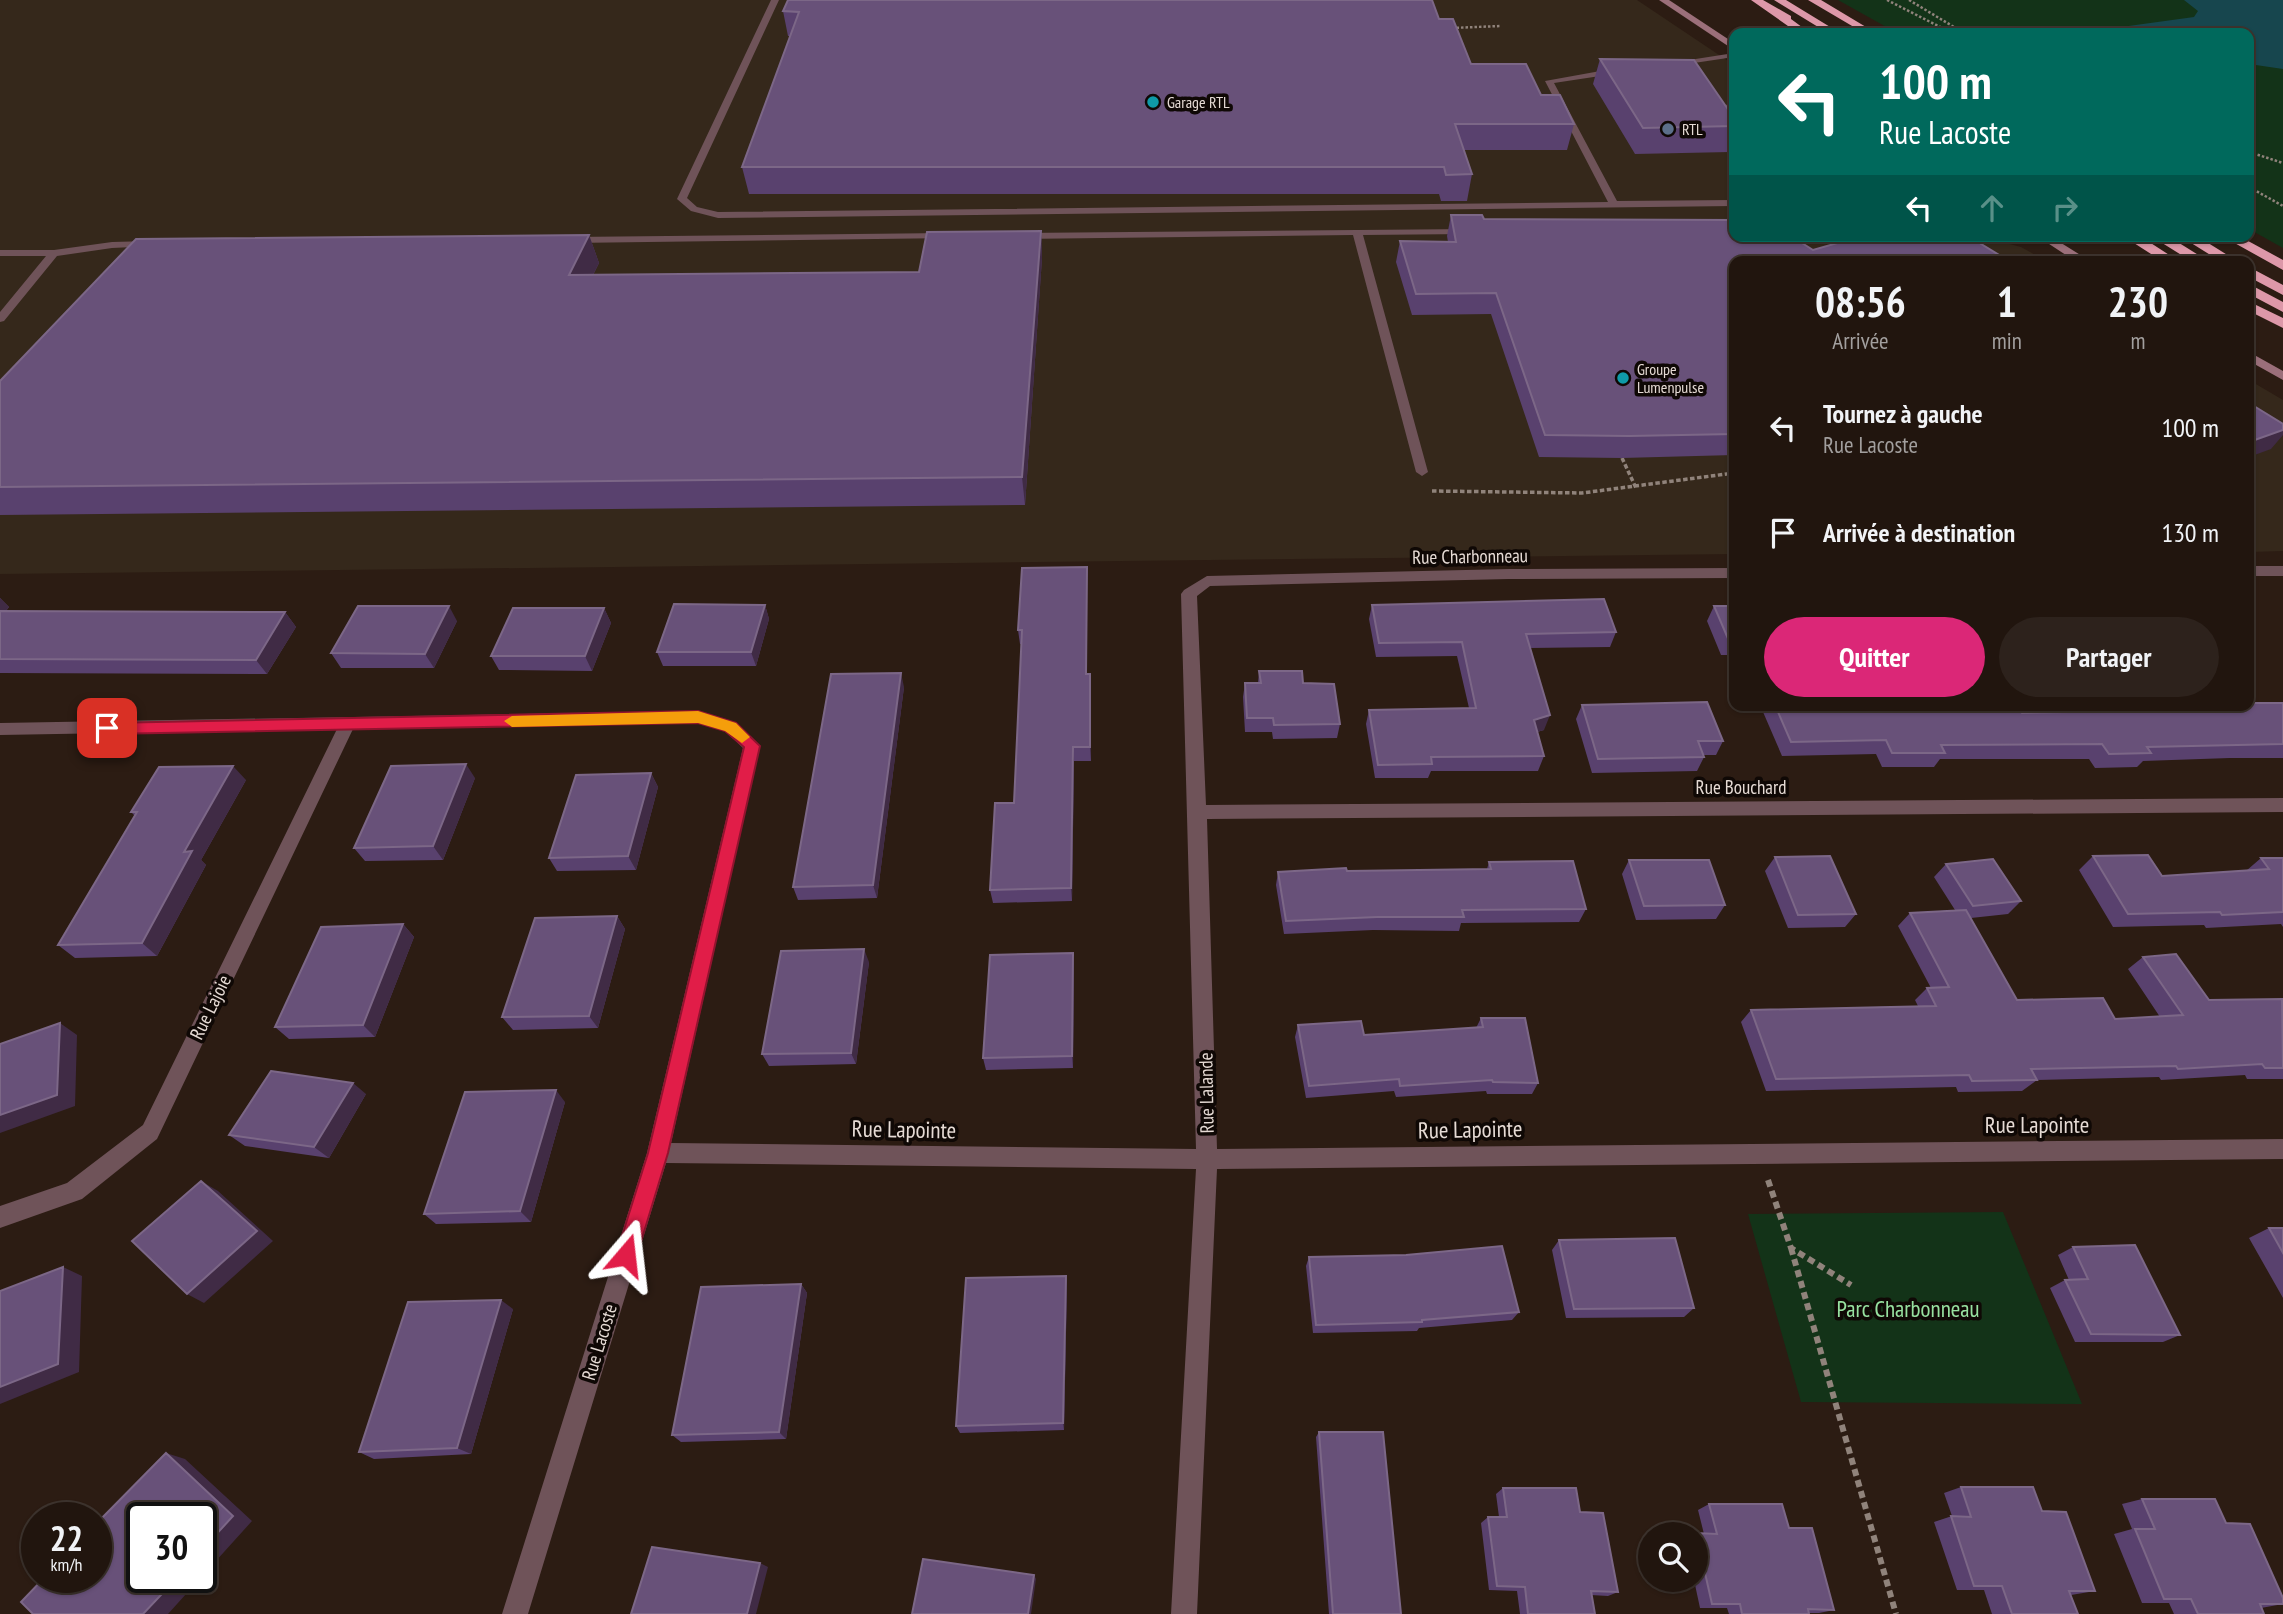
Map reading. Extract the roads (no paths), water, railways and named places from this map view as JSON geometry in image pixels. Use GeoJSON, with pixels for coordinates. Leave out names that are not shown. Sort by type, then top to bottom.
{"type":"FeatureCollection","features":[{"type":"Feature","properties":{"kind":"highway"},"geometry":{"type":"LineString","coordinates":[[1755,0],[1797,28]]}},
{"type":"Feature","properties":{"kind":"highway"},"geometry":{"type":"LineString","coordinates":[[1755,0],[1803,28]]}},
{"type":"Feature","properties":{"kind":"highway"},"geometry":{"type":"LineString","coordinates":[[1779,0],[1827,28]]}},
{"type":"Feature","properties":{"kind":"highway"},"geometry":{"type":"LineString","coordinates":[[1813,0],[1862,28]]}},
{"type":"Feature","properties":{"kind":"highway"},"geometry":{"type":"LineString","coordinates":[[2140,242],[2164,256]]}},
{"type":"Feature","properties":{"kind":"highway"},"geometry":{"type":"LineString","coordinates":[[2168,242],[2192,256]]}},
{"type":"Feature","properties":{"kind":"highway"},"geometry":{"type":"LineString","coordinates":[[2197,242],[2221,256]]}},
{"type":"Feature","properties":{"kind":"highway"},"geometry":{"type":"LineString","coordinates":[[2240,242],[2283,266]]}},
{"type":"Feature","properties":{"kind":"highway"},"geometry":{"type":"LineString","coordinates":[[2254,274],[2283,290]]}},
{"type":"Feature","properties":{"kind":"highway"},"geometry":{"type":"LineString","coordinates":[[2254,291],[2283,308]]}},
{"type":"Feature","properties":{"kind":"highway"},"geometry":{"type":"LineString","coordinates":[[2254,308],[2283,324]]}},
{"type":"Feature","properties":{"kind":"street"},"geometry":{"type":"LineString","coordinates":[[1664,0],[1729,44]]}},
{"type":"Feature","properties":{"kind":"street"},"geometry":{"type":"LineString","coordinates":[[2052,242],[2076,256]]}},
{"type":"Feature","properties":{"kind":"street"},"geometry":{"type":"LineString","coordinates":[[2254,359],[2283,376]]}},
{"type":"Feature","properties":{"kind":"street"},"geometry":{"type":"LineString","coordinates":[[2254,571],[2283,571]]}},
{"type":"Feature","properties":{"kind":"street","name":"Rue Charbonneau"},"geometry":{"type":"LineString","coordinates":[[1207,581],[1495,574],[1729,573]]}},
{"type":"Feature","properties":{"kind":"street","name":"Rue Lalande"},"geometry":{"type":"LineString","coordinates":[[1184,1614],[1207,1159],[1189,594],[1207,581]]}},
{"type":"Feature","properties":{"kind":"street","name":"Rue Lacoste"},"geometry":{"type":"LineString","coordinates":[[0,729],[698,717],[731,727],[752,746],[658,1153],[515,1614]]}},
{"type":"Feature","properties":{"kind":"street","name":"Rue Lajoie"},"geometry":{"type":"LineString","coordinates":[[0,1217],[74,1191],[150,1132],[347,725]]}},
{"type":"Feature","properties":{"kind":"street","name":"Rue Bouchard"},"geometry":{"type":"LineString","coordinates":[[1198,812],[2283,805]]}},
{"type":"Feature","properties":{"kind":"street","name":"Rue Lapointe"},"geometry":{"type":"LineString","coordinates":[[658,1153],[1207,1159],[2283,1149]]}},
{"type":"Feature","properties":{"kind":"lane"},"geometry":{"type":"LineString","coordinates":[[775,0],[682,199],[694,209],[718,215],[1729,203]]}},
{"type":"Feature","properties":{"kind":"lane"},"geometry":{"type":"LineString","coordinates":[[1669,64],[1729,56]]}},
{"type":"Feature","properties":{"kind":"lane"},"geometry":{"type":"LineString","coordinates":[[1615,206],[1549,80],[1632,69]]}},
{"type":"Feature","properties":{"kind":"lane"},"geometry":{"type":"LineString","coordinates":[[1002,236],[1483,231]]}},
{"type":"Feature","properties":{"kind":"lane"},"geometry":{"type":"LineString","coordinates":[[1357,232],[1422,472]]}},
{"type":"Feature","properties":{"kind":"lane"},"geometry":{"type":"LineString","coordinates":[[557,240],[960,236]]}},
{"type":"Feature","properties":{"kind":"lane"},"geometry":{"type":"LineString","coordinates":[[0,253],[54,253],[112,244],[167,244]]}},
{"type":"Feature","properties":{"kind":"lane"},"geometry":{"type":"LineString","coordinates":[[0,319],[54,253]]}},
{"type":"Feature","properties":{"kind":"water"},"geometry":{"type":"Polygon","coordinates":[[[2184,0],[2283,0],[2283,69],[2254,65],[2254,28],[2114,28],[2194,17],[2198,11],[2184,0]]]}},
{"type":"Feature","properties":{"kind":"place","name":"Garage RTL"},"geometry":{"type":"Point","coordinates":[1153,102]}},
{"type":"Feature","properties":{"kind":"place","name":"RTL"},"geometry":{"type":"Point","coordinates":[1668,129]}},
{"type":"Feature","properties":{"kind":"place","name":"Groupe Lumenpulse"},"geometry":{"type":"Point","coordinates":[1623,378]}},
{"type":"Feature","properties":{"kind":"park label","name":"Parc Charbonneau"},"geometry":{"type":"Point","coordinates":[1908,1308]}}]}
